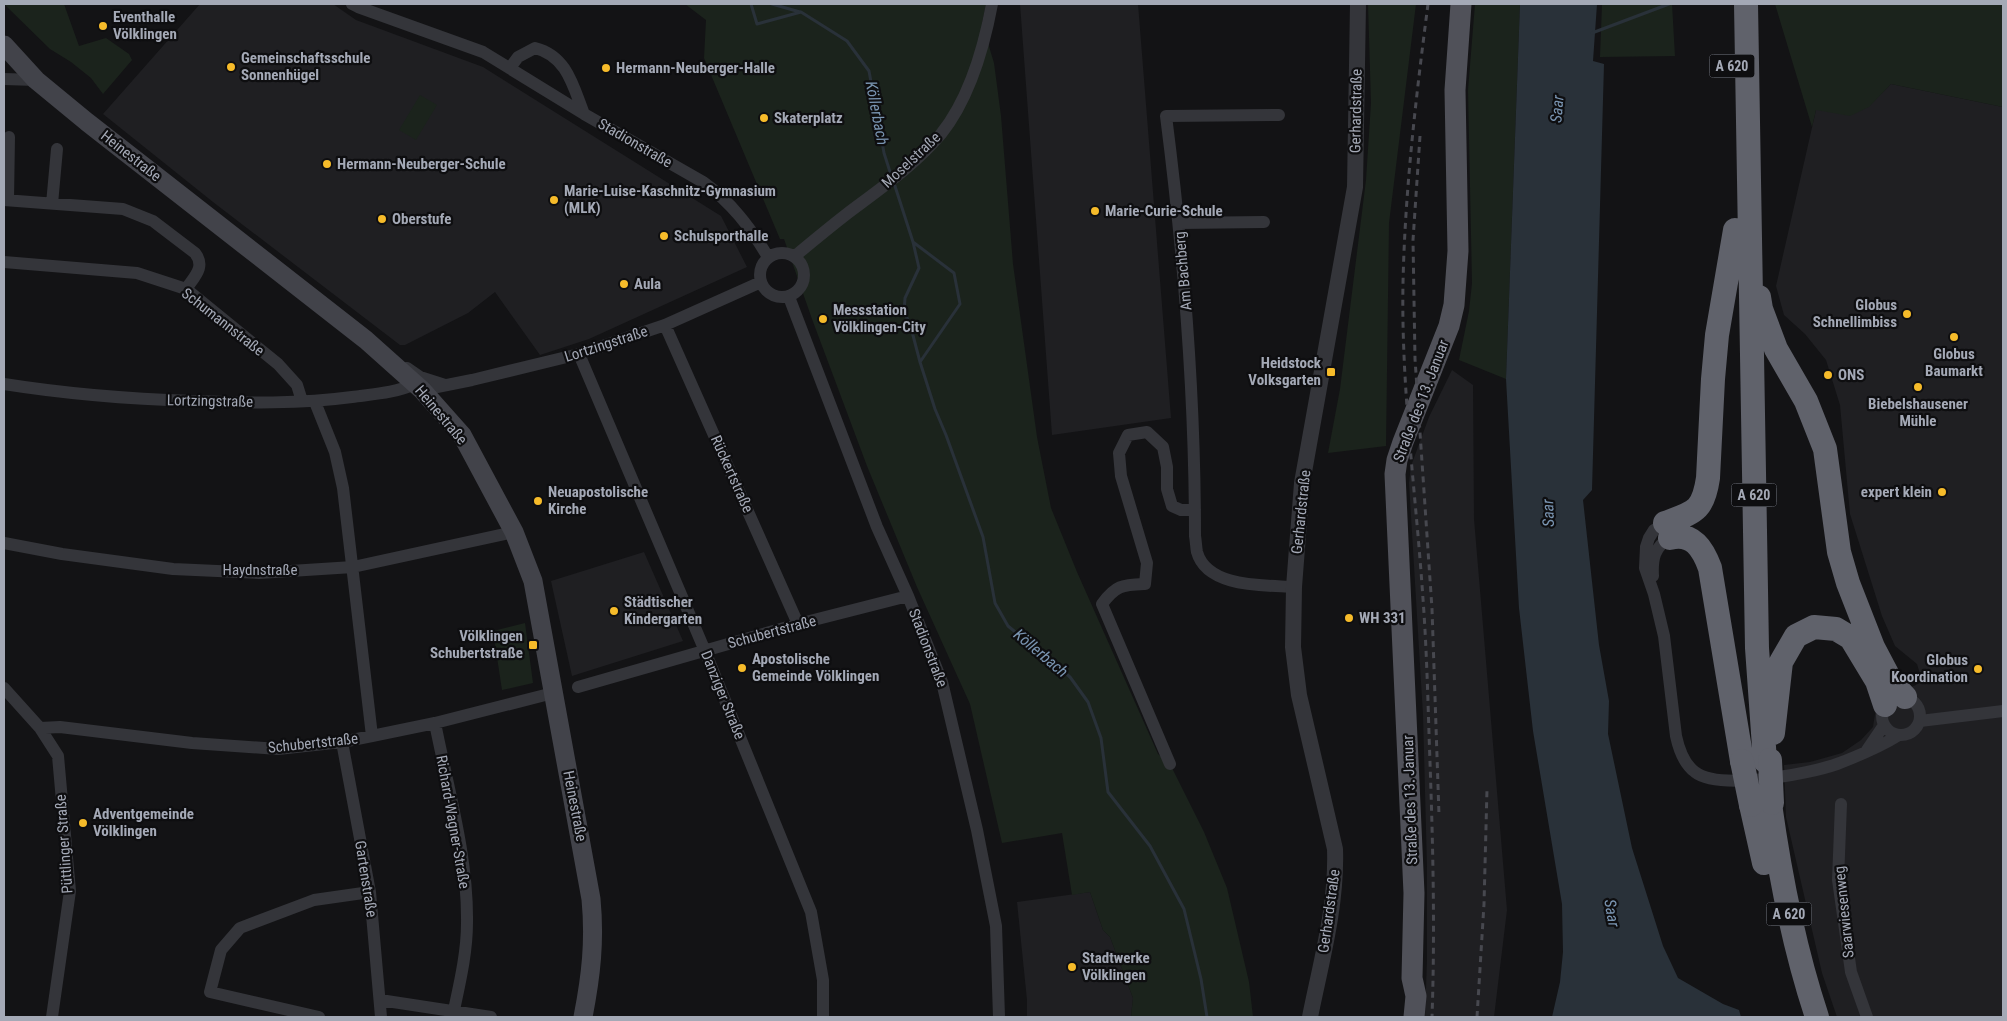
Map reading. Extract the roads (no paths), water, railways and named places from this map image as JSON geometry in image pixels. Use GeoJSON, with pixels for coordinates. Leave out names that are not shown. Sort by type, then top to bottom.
{"type":"FeatureCollection","features":[{"type":"Feature","properties":{"kind":"highway","name":"A 620"},"geometry":{"type":"LineString","coordinates":[[1731,4],[1742,229],[1757,648],[1757,760],[1781,948],[1801,1017]]}},
{"type":"Feature","properties":{"kind":"highway","name":"A 620"},"geometry":{"type":"LineString","coordinates":[[1742,229],[1746,4]]}},
{"type":"Feature","properties":{"kind":"highway"},"geometry":{"type":"LineString","coordinates":[[1667,531],[1684,517],[1696,511],[1700,507],[1706,493],[1717,335],[1742,229]]}},
{"type":"Feature","properties":{"kind":"highway"},"geometry":{"type":"LineString","coordinates":[[1742,229],[1761,309],[1776,349],[1806,401],[1825,449],[1840,552],[1848,583],[1873,648],[1892,683],[1891,709]]}},
{"type":"Feature","properties":{"kind":"highway"},"geometry":{"type":"LineString","coordinates":[[1667,531],[1693,540],[1701,548],[1710,568],[1757,760]]}},
{"type":"Feature","properties":{"kind":"highway"},"geometry":{"type":"LineString","coordinates":[[1757,760],[1781,662],[1796,636],[1814,627],[1836,629],[1851,638],[1891,709]]}},
{"type":"Feature","properties":{"kind":"highway","name":"A 620"},"geometry":{"type":"LineString","coordinates":[[1763,813],[1784,891],[1795,944],[1817,1017]]}},
{"type":"Feature","properties":{"kind":"main road","name":"Straße des 13. Januar"},"geometry":{"type":"LineString","coordinates":[[1414,1017],[1416,996],[1412,978],[1414,894],[1395,474],[1403,442],[1449,326],[1454,305],[1458,252],[1455,90],[1461,4]]}},
{"type":"Feature","properties":{"kind":"main road","name":"Heinestraße"},"geometry":{"type":"LineString","coordinates":[[4,45],[36,80],[87,122],[366,340],[418,387],[462,435],[514,532],[533,581],[591,899],[594,932],[589,984],[583,1017]]}},
{"type":"Feature","properties":{"kind":"main road","name":"Straße des 13. Januar"},"geometry":{"type":"LineString","coordinates":[[1403,1017],[1412,978]]}},
{"type":"Feature","properties":{"kind":"street","name":"Stadionstraße"},"geometry":{"type":"LineString","coordinates":[[352,4],[358,8],[483,52],[584,114],[703,182],[718,193],[740,216],[768,257]]}},
{"type":"Feature","properties":{"kind":"street","name":"Moselstraße"},"geometry":{"type":"LineString","coordinates":[[795,256],[816,237],[891,180],[941,133],[957,109],[974,71],[987,31],[992,4]]}},
{"type":"Feature","properties":{"kind":"street","name":"Gerhardstraße"},"geometry":{"type":"LineString","coordinates":[[1310,1017],[1334,900],[1336,875],[1335,849],[1299,695],[1294,647],[1294,587],[1302,483],[1355,187],[1358,4]]}},
{"type":"Feature","properties":{"kind":"street","name":"Stadionstraße"},"geometry":{"type":"LineString","coordinates":[[510,68],[518,57],[535,48],[548,51],[561,63],[569,77],[584,114]]}},
{"type":"Feature","properties":{"kind":"street"},"geometry":{"type":"LineString","coordinates":[[4,79],[36,80]]}},
{"type":"Feature","properties":{"kind":"street","name":"Am Bachberg"},"geometry":{"type":"LineString","coordinates":[[1279,115],[1166,116],[1179,223],[1191,378],[1197,553],[1204,565],[1220,578],[1237,582],[1294,587]]}},
{"type":"Feature","properties":{"kind":"street"},"geometry":{"type":"LineString","coordinates":[[9,137],[6,200],[123,209],[153,221],[195,253],[200,259],[199,269],[186,290]]}},
{"type":"Feature","properties":{"kind":"street"},"geometry":{"type":"LineString","coordinates":[[52,204],[57,149]]}},
{"type":"Feature","properties":{"kind":"street"},"geometry":{"type":"LineString","coordinates":[[1179,223],[1264,222]]}},
{"type":"Feature","properties":{"kind":"street"},"geometry":{"type":"LineString","coordinates":[[786,252],[795,256],[803,265],[805,278],[800,290],[788,297],[778,298],[767,292],[760,282],[759,273],[762,264],[768,257],[776,253],[786,252]]}},
{"type":"Feature","properties":{"kind":"street","name":"Schumannstraße"},"geometry":{"type":"LineString","coordinates":[[4,262],[137,273],[186,290],[278,364],[297,385],[309,402],[335,452],[343,488],[372,736]]}},
{"type":"Feature","properties":{"kind":"street","name":"Lortzingstraße"},"geometry":{"type":"LineString","coordinates":[[4,384],[61,393],[140,399],[225,402],[309,402],[402,390],[481,378],[579,354],[665,325],[760,282]]}},
{"type":"Feature","properties":{"kind":"street","name":"Stadionstraße"},"geometry":{"type":"LineString","coordinates":[[788,297],[877,527],[908,596],[942,682],[977,830],[996,926],[999,1017]]}},
{"type":"Feature","properties":{"kind":"street","name":"Rückertstraße"},"geometry":{"type":"LineString","coordinates":[[665,325],[798,624]]}},
{"type":"Feature","properties":{"kind":"street","name":"Lortzingstraße"},"geometry":{"type":"LineString","coordinates":[[366,340],[420,377],[446,384]]}},
{"type":"Feature","properties":{"kind":"street","name":"Danziger Straße"},"geometry":{"type":"LineString","coordinates":[[579,354],[705,651],[811,912],[823,980],[823,1017]]}},
{"type":"Feature","properties":{"kind":"street"},"geometry":{"type":"LineString","coordinates":[[1170,764],[1102,604],[1109,594],[1120,585],[1145,584],[1147,563],[1121,476],[1119,453],[1128,435],[1147,432],[1163,447],[1167,467],[1167,489],[1172,506],[1181,510],[1195,510]]}},
{"type":"Feature","properties":{"kind":"street"},"geometry":{"type":"LineString","coordinates":[[1667,531],[1654,530],[1646,547],[1645,568],[1654,594],[1664,636],[1676,736],[1680,752],[1695,772],[1706,778],[1720,781],[1782,776],[1836,764],[1881,746],[1899,735],[1911,732],[1920,721],[1919,708],[1913,700],[1891,709],[1867,750]]}},
{"type":"Feature","properties":{"kind":"street","name":"Haydnstraße"},"geometry":{"type":"LineString","coordinates":[[4,543],[62,554],[173,568],[259,573],[353,567],[514,532]]}},
{"type":"Feature","properties":{"kind":"street","name":"Schubertstraße"},"geometry":{"type":"LineString","coordinates":[[578,686],[798,624],[908,596]]}},
{"type":"Feature","properties":{"kind":"street","name":"Püttlinger Straße"},"geometry":{"type":"LineString","coordinates":[[4,688],[40,728],[58,756],[70,891],[52,1017]]}},
{"type":"Feature","properties":{"kind":"street","name":"Schubertstraße"},"geometry":{"type":"LineString","coordinates":[[40,728],[60,727],[192,743],[278,749],[342,742],[372,736],[435,723],[553,693]]}},
{"type":"Feature","properties":{"kind":"street"},"geometry":{"type":"LineString","coordinates":[[1891,709],[1890,732],[1899,735]]}},
{"type":"Feature","properties":{"kind":"street"},"geometry":{"type":"LineString","coordinates":[[1920,721],[2003,711]]}},
{"type":"Feature","properties":{"kind":"street","name":"Richard-Wagner-Straße"},"geometry":{"type":"LineString","coordinates":[[435,723],[459,839],[466,892],[466,934],[454,1010]]}},
{"type":"Feature","properties":{"kind":"street","name":"Gartenstraße"},"geometry":{"type":"LineString","coordinates":[[342,742],[370,892],[381,1017]]}},
{"type":"Feature","properties":{"kind":"street","name":"Saarwiesenweg"},"geometry":{"type":"LineString","coordinates":[[1842,804],[1838,880],[1851,972],[1867,1017]]}},
{"type":"Feature","properties":{"kind":"street"},"geometry":{"type":"LineString","coordinates":[[319,1017],[210,992],[221,950],[240,928],[314,900],[370,892]]}},
{"type":"Feature","properties":{"kind":"street"},"geometry":{"type":"LineString","coordinates":[[380,1000],[491,1017]]}},
{"type":"Feature","properties":{"kind":"water","name":"Saar"},"geometry":{"type":"Polygon","coordinates":[[[1520,4],[1597,4],[1593,61],[1604,64],[1592,490],[1583,500],[1599,645],[1609,701],[1608,734],[1632,848],[1663,946],[1678,978],[1723,1004],[1739,1010],[1741,1017],[1552,1017],[1560,982],[1563,952],[1562,904],[1533,731],[1519,608],[1506,379],[1520,4]]]}},
{"type":"Feature","properties":{"kind":"waterway","name":"Köllerbach"},"geometry":{"type":"LineString","coordinates":[[751,4],[757,24],[801,12],[847,41],[869,71],[884,153],[891,175]]}},
{"type":"Feature","properties":{"kind":"waterway","name":"Köllerbach"},"geometry":{"type":"LineString","coordinates":[[772,4],[800,12]]}},
{"type":"Feature","properties":{"kind":"waterway"},"geometry":{"type":"LineString","coordinates":[[1592,33],[1669,4]]}},
{"type":"Feature","properties":{"kind":"waterway","name":"Köllerbach"},"geometry":{"type":"LineString","coordinates":[[894,183],[913,242],[954,273],[960,304],[920,362],[935,409],[983,537],[995,603],[1008,626],[1070,677],[1088,702],[1101,738],[1108,792],[1150,846],[1184,909],[1201,979],[1207,1017]]}},
{"type":"Feature","properties":{"kind":"waterway","name":"Köllerbach"},"geometry":{"type":"LineString","coordinates":[[913,242],[919,268],[905,298],[904,312],[910,324],[920,362]]}},
{"type":"Feature","properties":{"kind":"railway"},"geometry":{"type":"LineString","coordinates":[[1428,4],[1415,109],[1409,178],[1404,248],[1403,322],[1404,362],[1426,660],[1433,890],[1432,1017]]}},
{"type":"Feature","properties":{"kind":"railway"},"geometry":{"type":"LineString","coordinates":[[1420,136],[1413,240],[1415,359],[1432,609],[1439,815]]}},
{"type":"Feature","properties":{"kind":"railway"},"geometry":{"type":"LineString","coordinates":[[1477,1017],[1484,904],[1487,789]]}},
{"type":"Feature","properties":{"kind":"place","name":"Eventhalle Völklingen"},"geometry":{"type":"Point","coordinates":[103,26]}},
{"type":"Feature","properties":{"kind":"place","name":"Gemeinschaftsschule Sonnenhügel"},"geometry":{"type":"Point","coordinates":[231,67]}},
{"type":"Feature","properties":{"kind":"place","name":"Hermann-Neuberger-Halle"},"geometry":{"type":"Point","coordinates":[606,68]}},
{"type":"Feature","properties":{"kind":"place","name":"Skaterplatz"},"geometry":{"type":"Point","coordinates":[764,118]}},
{"type":"Feature","properties":{"kind":"place","name":"Hermann-Neuberger-Schule"},"geometry":{"type":"Point","coordinates":[327,164]}},
{"type":"Feature","properties":{"kind":"place","name":"Marie-Luise-Kaschnitz-Gymnasium (MLK)"},"geometry":{"type":"Point","coordinates":[554,200]}},
{"type":"Feature","properties":{"kind":"place","name":"Marie-Curie-Schule"},"geometry":{"type":"Point","coordinates":[1095,211]}},
{"type":"Feature","properties":{"kind":"place","name":"Oberstufe"},"geometry":{"type":"Point","coordinates":[382,219]}},
{"type":"Feature","properties":{"kind":"place","name":"Schulsporthalle"},"geometry":{"type":"Point","coordinates":[664,236]}},
{"type":"Feature","properties":{"kind":"place","name":"Aula"},"geometry":{"type":"Point","coordinates":[624,284]}},
{"type":"Feature","properties":{"kind":"place","name":"Globus Schnellimbiss"},"geometry":{"type":"Point","coordinates":[1907,314]}},
{"type":"Feature","properties":{"kind":"place","name":"Messstation Völklingen-City"},"geometry":{"type":"Point","coordinates":[823,319]}},
{"type":"Feature","properties":{"kind":"place","name":"Globus Baumarkt"},"geometry":{"type":"Point","coordinates":[1954,337]}},
{"type":"Feature","properties":{"kind":"place","name":"Heidstock Volksgarten"},"geometry":{"type":"Point","coordinates":[1331,372]}},
{"type":"Feature","properties":{"kind":"place","name":"ONS"},"geometry":{"type":"Point","coordinates":[1828,375]}},
{"type":"Feature","properties":{"kind":"place","name":"Biebelshausener Mühle"},"geometry":{"type":"Point","coordinates":[1918,387]}},
{"type":"Feature","properties":{"kind":"place","name":"expert klein"},"geometry":{"type":"Point","coordinates":[1942,492]}},
{"type":"Feature","properties":{"kind":"place","name":"Neuapostolische Kirche"},"geometry":{"type":"Point","coordinates":[538,501]}},
{"type":"Feature","properties":{"kind":"place","name":"Städtischer Kindergarten"},"geometry":{"type":"Point","coordinates":[614,611]}},
{"type":"Feature","properties":{"kind":"place","name":"WH 331"},"geometry":{"type":"Point","coordinates":[1349,618]}},
{"type":"Feature","properties":{"kind":"place","name":"Völklingen Schubertstraße"},"geometry":{"type":"Point","coordinates":[533,645]}},
{"type":"Feature","properties":{"kind":"place","name":"Apostolische Gemeinde Völklingen"},"geometry":{"type":"Point","coordinates":[742,668]}},
{"type":"Feature","properties":{"kind":"place","name":"Globus Koordination"},"geometry":{"type":"Point","coordinates":[1978,669]}},
{"type":"Feature","properties":{"kind":"place","name":"Adventgemeinde Völklingen"},"geometry":{"type":"Point","coordinates":[83,823]}},
{"type":"Feature","properties":{"kind":"place","name":"Stadtwerke Völklingen"},"geometry":{"type":"Point","coordinates":[1072,967]}}]}
